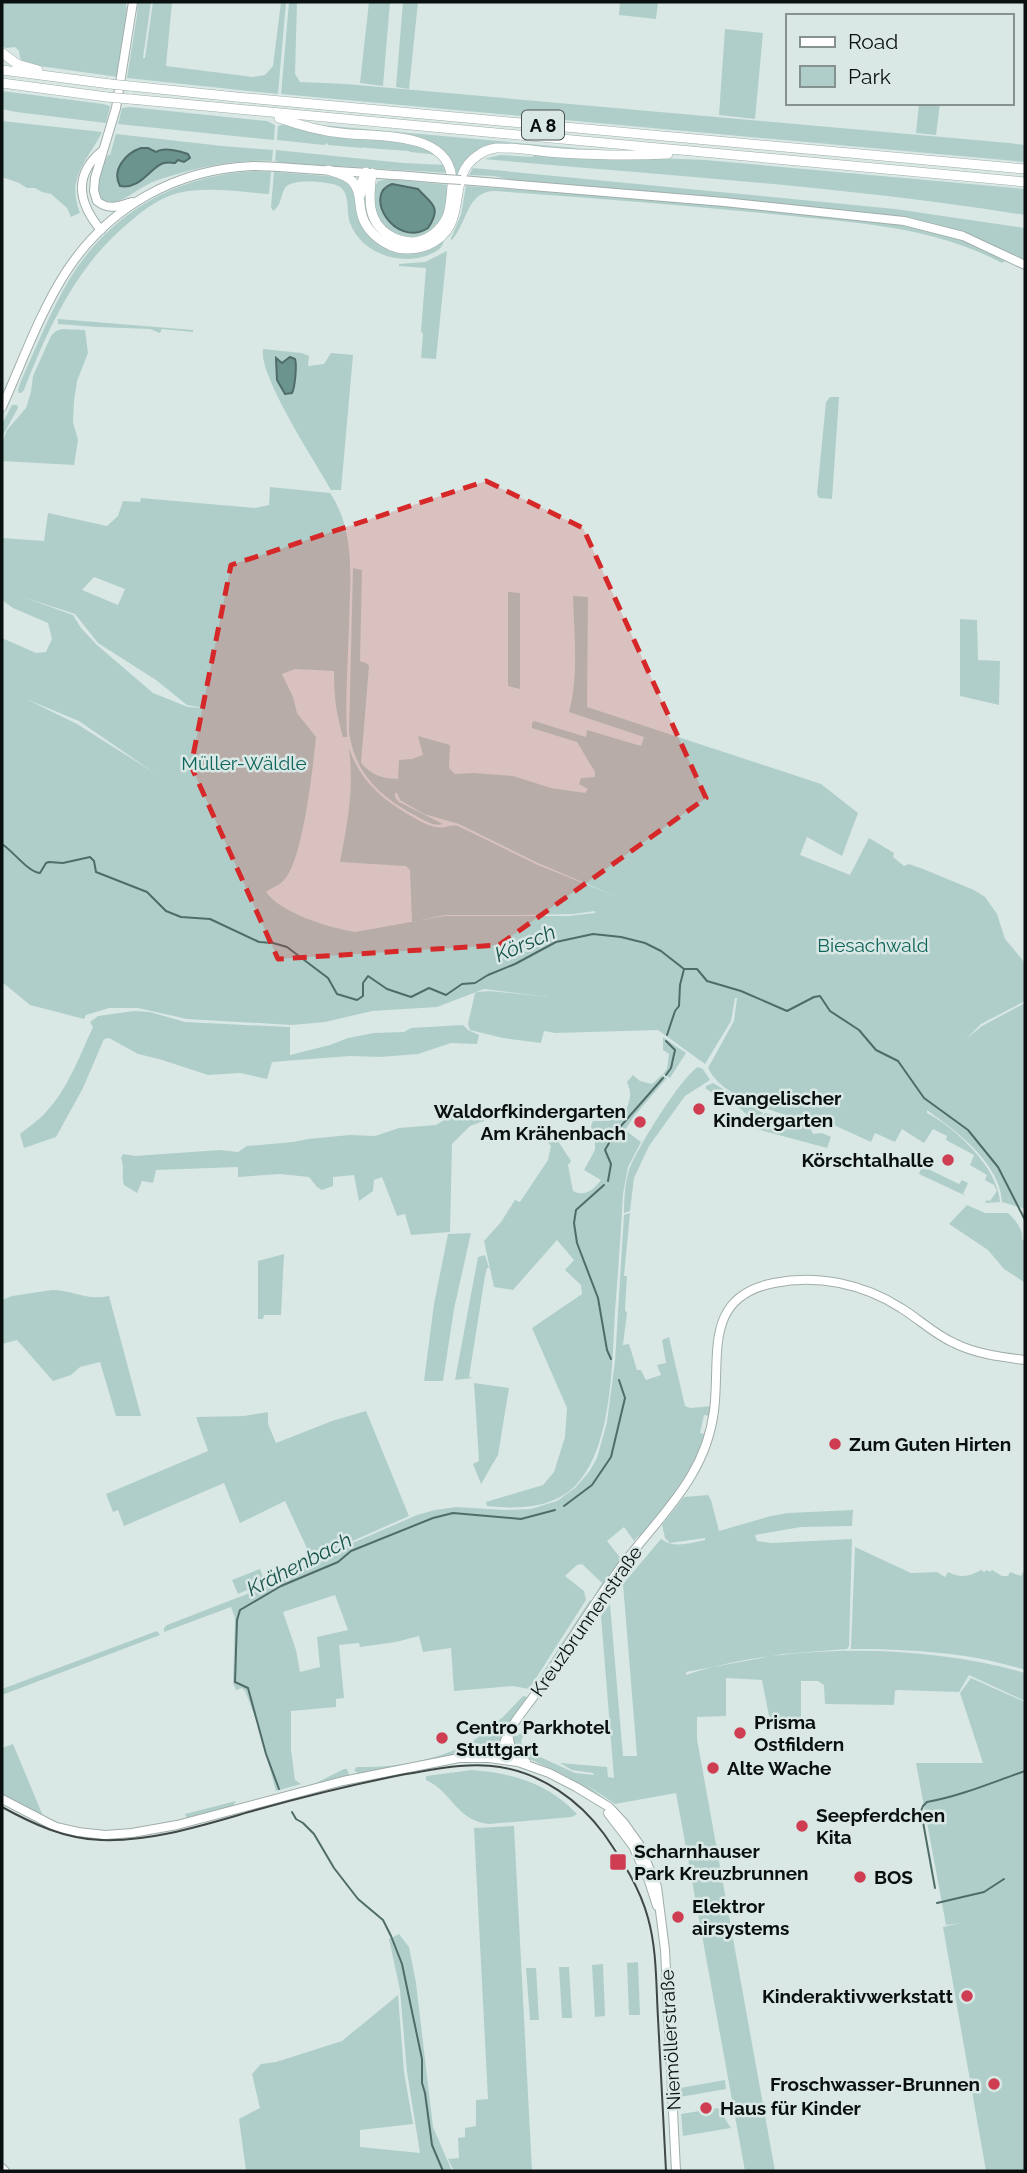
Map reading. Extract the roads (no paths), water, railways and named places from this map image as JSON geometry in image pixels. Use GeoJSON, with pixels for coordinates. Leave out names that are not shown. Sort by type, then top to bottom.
{"type":"FeatureCollection","features":[{"type":"Feature","properties":{"kind":"highway"},"geometry":{"type":"LineString","coordinates":[[2,53],[20,65],[65,78]]}},
{"type":"Feature","properties":{"kind":"highway","name":"A 8"},"geometry":{"type":"LineString","coordinates":[[2,70],[236,97],[1025,169]]}},
{"type":"Feature","properties":{"kind":"highway","name":"A 8"},"geometry":{"type":"LineString","coordinates":[[2,83],[264,113],[1025,182]]}},
{"type":"Feature","properties":{"kind":"highway"},"geometry":{"type":"LineString","coordinates":[[264,113],[326,131],[412,140],[432,146],[445,159],[452,176],[449,209],[440,228],[428,238],[414,242],[398,240],[384,232],[374,220],[370,207],[369,173]]}},
{"type":"Feature","properties":{"kind":"highway"},"geometry":{"type":"LineString","coordinates":[[328,170],[350,179],[356,186],[363,218],[376,236],[395,247],[415,249],[434,242],[448,229],[456,211],[464,170],[475,157],[488,150],[503,148],[608,155],[701,152]]}},
{"type":"Feature","properties":{"kind":"highway"},"geometry":{"type":"LineString","coordinates":[[359,199],[362,181],[369,173]]}},
{"type":"Feature","properties":{"kind":"main road"},"geometry":{"type":"LineString","coordinates":[[104,227],[106,215],[97,201],[94,182],[111,129],[133,2]]}},
{"type":"Feature","properties":{"kind":"main road"},"geometry":{"type":"LineString","coordinates":[[104,148],[89,164],[82,188],[87,213],[104,227]]}},
{"type":"Feature","properties":{"kind":"main road"},"geometry":{"type":"LineString","coordinates":[[2,407],[60,282],[78,256],[104,227],[137,201],[165,186],[200,173],[227,169],[262,166],[369,173],[724,202],[904,221],[971,238],[1025,265]]}},
{"type":"Feature","properties":{"kind":"main road"},"geometry":{"type":"LineString","coordinates":[[97,201],[111,207],[137,201]]}},
{"type":"Feature","properties":{"kind":"main road","name":"Kreuzbrunnenstraße"},"geometry":{"type":"LineString","coordinates":[[500,1759],[503,1741],[508,1732],[610,1582],[683,1489],[699,1461],[711,1426],[715,1400],[716,1346],[720,1327],[726,1313],[743,1294],[775,1283],[798,1280],[832,1282],[854,1287],[892,1303],[958,1345],[987,1354],[1025,1360]]}},
{"type":"Feature","properties":{"kind":"main road"},"geometry":{"type":"LineString","coordinates":[[508,1732],[511,1749],[531,1766]]}},
{"type":"Feature","properties":{"kind":"main road","name":"Niemöllerstraße"},"geometry":{"type":"LineString","coordinates":[[2,1800],[41,1821],[91,1835],[122,1834],[177,1825],[343,1781],[416,1765],[467,1758],[500,1759],[531,1766],[569,1783],[600,1802],[633,1846],[659,1909],[665,1955],[677,2171]]}},
{"type":"Feature","properties":{"kind":"waterway","name":"Körsch"},"geometry":{"type":"LineString","coordinates":[[2,844],[31,869],[40,873],[49,862],[63,863],[90,857],[94,861],[96,872],[147,892],[166,911],[181,917],[210,919],[259,942],[287,947],[328,978],[337,994],[357,1000],[363,996],[363,983],[368,976],[387,989],[411,997],[429,988],[446,995],[462,984],[475,983],[556,942],[593,934],[645,943],[661,951],[684,969],[697,969],[707,981],[741,991],[787,1011],[820,996],[830,1011],[859,1030],[876,1050],[898,1061],[924,1098],[968,1130],[998,1167],[1025,1220]]}},
{"type":"Feature","properties":{"kind":"waterway","name":"Krähenbach"},"geometry":{"type":"LineString","coordinates":[[667,1035],[679,1006],[684,969]]}},
{"type":"Feature","properties":{"kind":"waterway","name":"Krähenbach"},"geometry":{"type":"LineString","coordinates":[[666,1041],[675,1050],[671,1068],[666,1075]]}},
{"type":"Feature","properties":{"kind":"waterway","name":"Krähenbach"},"geometry":{"type":"LineString","coordinates":[[608,1181],[611,1164],[605,1150],[610,1134],[620,1127],[663,1078]]}},
{"type":"Feature","properties":{"kind":"waterway","name":"Krähenbach"},"geometry":{"type":"LineString","coordinates":[[604,1185],[576,1210],[574,1223],[577,1243],[598,1298],[611,1359]]}},
{"type":"Feature","properties":{"kind":"waterway","name":"Krähenbach"},"geometry":{"type":"LineString","coordinates":[[564,1506],[592,1485],[611,1457],[625,1398],[619,1380]]}},
{"type":"Feature","properties":{"kind":"waterway","name":"Krähenbach"},"geometry":{"type":"LineString","coordinates":[[279,1789],[266,1754],[248,1688],[235,1682],[237,1620],[240,1610],[281,1586],[338,1562],[351,1551],[433,1518],[453,1513],[521,1519],[555,1510]]}},
{"type":"Feature","properties":{"kind":"waterway"},"geometry":{"type":"LineString","coordinates":[[935,1888],[921,1811],[923,1806],[927,1802],[1025,1771]]}},
{"type":"Feature","properties":{"kind":"waterway","name":"Krähenbach"},"geometry":{"type":"LineString","coordinates":[[292,1812],[296,1819],[314,1834],[334,1868],[358,1899],[383,1920],[391,1936],[402,1964],[422,2059],[422,2083],[432,2145],[443,2171]]}},
{"type":"Feature","properties":{"kind":"waterway"},"geometry":{"type":"LineString","coordinates":[[937,1903],[984,1892],[1004,1879]]}},
{"type":"Feature","properties":{"kind":"tram line"},"geometry":{"type":"LineString","coordinates":[[2,1807],[62,1834],[88,1839],[121,1840],[180,1831],[331,1790],[441,1768],[477,1765],[500,1767],[516,1770],[545,1782],[583,1810],[604,1834],[630,1874],[645,1907],[656,1968],[666,2171]]}},
{"type":"Feature","properties":{"kind":"place","name":"Evangelischer Kindergarten"},"geometry":{"type":"Point","coordinates":[699,1109]}},
{"type":"Feature","properties":{"kind":"place","name":"Waldorfkindergarten Am Krähenbach"},"geometry":{"type":"Point","coordinates":[640,1122]}},
{"type":"Feature","properties":{"kind":"place","name":"Körschtalhalle"},"geometry":{"type":"Point","coordinates":[948,1160]}},
{"type":"Feature","properties":{"kind":"place","name":"Zum Guten Hirten"},"geometry":{"type":"Point","coordinates":[835,1444]}},
{"type":"Feature","properties":{"kind":"place","name":"Prisma Ostfildern"},"geometry":{"type":"Point","coordinates":[740,1733]}},
{"type":"Feature","properties":{"kind":"place","name":"Centro Parkhotel Stuttgart"},"geometry":{"type":"Point","coordinates":[442,1738]}},
{"type":"Feature","properties":{"kind":"place","name":"Alte Wache"},"geometry":{"type":"Point","coordinates":[713,1768]}},
{"type":"Feature","properties":{"kind":"place","name":"Seepferdchen Kita"},"geometry":{"type":"Point","coordinates":[802,1826]}},
{"type":"Feature","properties":{"kind":"place","name":"Scharnhauser Park Kreuzbrunnen"},"geometry":{"type":"Point","coordinates":[618,1862]}},
{"type":"Feature","properties":{"kind":"place","name":"BOS"},"geometry":{"type":"Point","coordinates":[860,1877]}},
{"type":"Feature","properties":{"kind":"place","name":"Elektror airsystems"},"geometry":{"type":"Point","coordinates":[678,1917]}},
{"type":"Feature","properties":{"kind":"place","name":"Kinderaktivwerkstatt"},"geometry":{"type":"Point","coordinates":[967,1996]}},
{"type":"Feature","properties":{"kind":"place","name":"Froschwasser-Brunnen"},"geometry":{"type":"Point","coordinates":[994,2084]}},
{"type":"Feature","properties":{"kind":"place","name":"Haus für Kinder"},"geometry":{"type":"Point","coordinates":[706,2108]}},
{"type":"Feature","properties":{"kind":"park label","name":"Müller-Wäldle"},"geometry":{"type":"Point","coordinates":[244,763]}},
{"type":"Feature","properties":{"kind":"park label","name":"Biesachwald"},"geometry":{"type":"Point","coordinates":[873,945]}}]}
